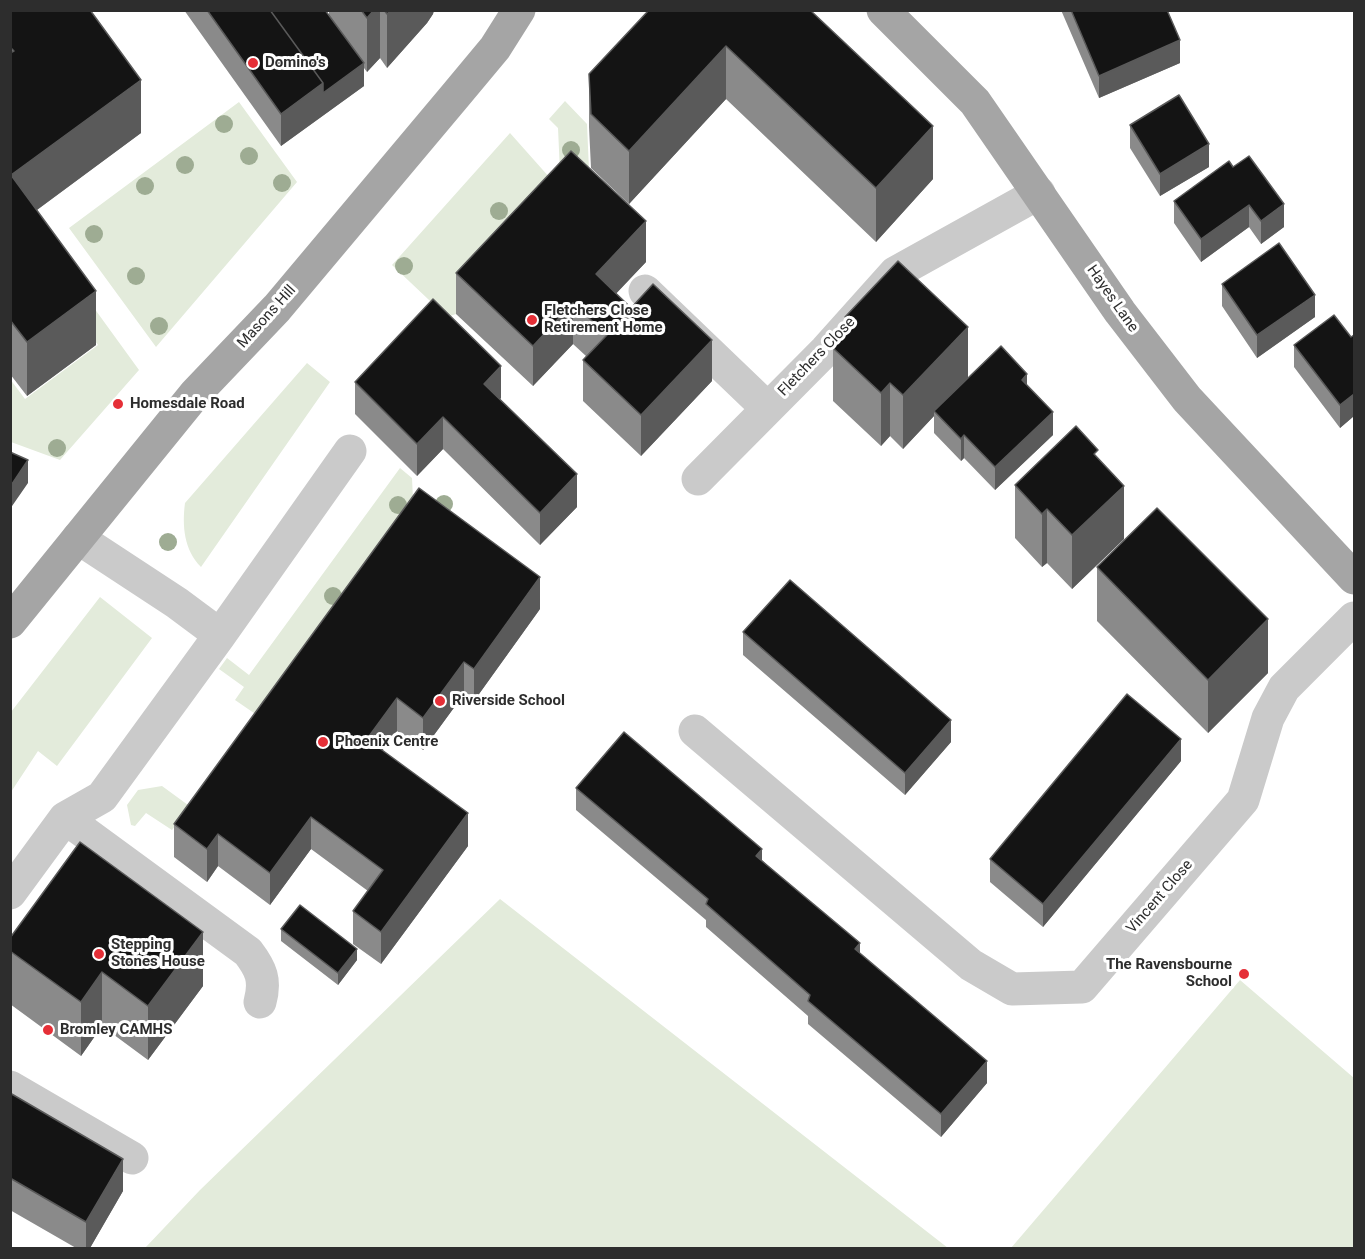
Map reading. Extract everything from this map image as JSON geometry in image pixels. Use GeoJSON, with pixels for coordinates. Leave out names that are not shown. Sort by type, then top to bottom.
{"type":"FeatureCollection","features":[{"type":"Feature","properties":{"kind":"main road","name":"Masons Hill"},"geometry":{"type":"LineString","coordinates":[[10,622],[195,394],[277,308],[403,159],[495,48],[519,10]]}},
{"type":"Feature","properties":{"kind":"main road","name":"Hayes Lane"},"geometry":{"type":"LineString","coordinates":[[883,10],[975,102],[1120,312],[1187,399],[1354,578]]}},
{"type":"Feature","properties":{"kind":"street","name":"Fletchers Close"},"geometry":{"type":"LineString","coordinates":[[698,479],[825,350],[895,273],[1039,194]]}},
{"type":"Feature","properties":{"kind":"street"},"geometry":{"type":"LineString","coordinates":[[645,291],[767,408]]}},
{"type":"Feature","properties":{"kind":"street"},"geometry":{"type":"LineString","coordinates":[[10,893],[65,818],[102,797],[220,636],[350,451]]}},
{"type":"Feature","properties":{"kind":"street"},"geometry":{"type":"LineString","coordinates":[[78,538],[177,603],[220,636]]}},
{"type":"Feature","properties":{"kind":"street","name":"Vincent Close"},"geometry":{"type":"LineString","coordinates":[[695,731],[971,965],[1012,989],[1082,987],[1243,800],[1268,718],[1284,688],[1354,618]]}},
{"type":"Feature","properties":{"kind":"street"},"geometry":{"type":"LineString","coordinates":[[65,818],[248,952],[261,969],[264,987],[260,1002]]}},
{"type":"Feature","properties":{"kind":"street"},"geometry":{"type":"LineString","coordinates":[[10,1087],[132,1158]]}},
{"type":"Feature","properties":{"kind":"green space"},"geometry":{"type":"Polygon","coordinates":[[[565,101],[587,124],[589,170],[560,172],[558,128],[549,119],[565,101]]]}},
{"type":"Feature","properties":{"kind":"green space"},"geometry":{"type":"Polygon","coordinates":[[[239,102],[297,182],[156,347],[69,228],[239,102]]]}},
{"type":"Feature","properties":{"kind":"green space"},"geometry":{"type":"Polygon","coordinates":[[[510,133],[566,196],[456,314],[447,317],[392,265],[510,133]]]}},
{"type":"Feature","properties":{"kind":"green space"},"geometry":{"type":"Polygon","coordinates":[[[18,236],[44,239],[139,370],[60,460],[11,442],[10,379],[25,399],[98,345],[18,236]]]}},
{"type":"Feature","properties":{"kind":"green space"},"geometry":{"type":"Polygon","coordinates":[[[307,363],[330,382],[201,567],[191,553],[186,537],[185,503],[307,363]]]}},
{"type":"Feature","properties":{"kind":"green space"},"geometry":{"type":"Polygon","coordinates":[[[400,468],[412,478],[414,521],[267,722],[235,700],[244,687],[219,669],[227,658],[249,675],[400,468]]]}},
{"type":"Feature","properties":{"kind":"green space"},"geometry":{"type":"Polygon","coordinates":[[[100,597],[152,638],[57,766],[38,751],[11,792],[11,712],[100,597]]]}},
{"type":"Feature","properties":{"kind":"green space"},"geometry":{"type":"Polygon","coordinates":[[[162,786],[188,805],[188,809],[172,830],[146,813],[135,826],[131,825],[127,805],[138,790],[162,786]]]}},
{"type":"Feature","properties":{"kind":"green space"},"geometry":{"type":"Polygon","coordinates":[[[500,899],[948,1248],[145,1248],[200,1190],[500,899]]]}},
{"type":"Feature","properties":{"kind":"green space"},"geometry":{"type":"Polygon","coordinates":[[[1240,980],[1354,1078],[1354,1248],[1011,1248],[1240,980]]]}},
{"type":"Feature","properties":{"kind":"building"},"geometry":{"type":"Polygon","coordinates":[[[10,10],[90,10],[141,80],[11,175],[96,291],[27,342],[10,320],[10,53],[14,51],[10,47],[10,10]]]}},
{"type":"Feature","properties":{"kind":"building"},"geometry":{"type":"Polygon","coordinates":[[[207,10],[270,10],[323,83],[281,114],[207,10]]]}},
{"type":"Feature","properties":{"kind":"building"},"geometry":{"type":"Polygon","coordinates":[[[270,10],[325,10],[364,63],[323,93],[323,83],[270,10]]]}},
{"type":"Feature","properties":{"kind":"building"},"geometry":{"type":"Polygon","coordinates":[[[361,10],[374,10],[367,18],[361,10]]]}},
{"type":"Feature","properties":{"kind":"building"},"geometry":{"type":"Polygon","coordinates":[[[649,10],[810,10],[933,126],[876,188],[726,46],[629,151],[591,114],[589,74],[649,10]]]}},
{"type":"Feature","properties":{"kind":"building"},"geometry":{"type":"Polygon","coordinates":[[[1071,10],[1167,10],[1180,40],[1099,76],[1071,10]]]}},
{"type":"Feature","properties":{"kind":"building"},"geometry":{"type":"Polygon","coordinates":[[[1179,95],[1209,144],[1160,174],[1130,125],[1179,95]]]}},
{"type":"Feature","properties":{"kind":"building","name":"Fletchers Close Retirement Home"},"geometry":{"type":"Polygon","coordinates":[[[571,151],[646,221],[596,274],[631,308],[653,284],[712,340],[641,415],[583,360],[607,335],[573,303],[533,346],[456,273],[571,151]]]}},
{"type":"Feature","properties":{"kind":"building"},"geometry":{"type":"Polygon","coordinates":[[[1249,156],[1284,204],[1261,221],[1249,205],[1201,239],[1174,201],[1229,161],[1233,167],[1249,156]]]}},
{"type":"Feature","properties":{"kind":"building"},"geometry":{"type":"Polygon","coordinates":[[[1279,243],[1315,295],[1257,335],[1222,284],[1279,243]]]}},
{"type":"Feature","properties":{"kind":"building"},"geometry":{"type":"Polygon","coordinates":[[[898,261],[968,327],[903,395],[890,383],[881,393],[833,348],[855,325],[845,317],[898,261]]]}},
{"type":"Feature","properties":{"kind":"building"},"geometry":{"type":"Polygon","coordinates":[[[433,299],[501,366],[484,384],[577,474],[540,513],[443,417],[417,444],[355,382],[433,299]]]}},
{"type":"Feature","properties":{"kind":"building"},"geometry":{"type":"Polygon","coordinates":[[[1334,315],[1351,337],[1354,335],[1354,394],[1340,405],[1294,345],[1334,315]]]}},
{"type":"Feature","properties":{"kind":"building"},"geometry":{"type":"Polygon","coordinates":[[[1001,346],[1027,374],[1022,380],[1053,412],[995,467],[964,435],[961,439],[934,411],[1001,346]]]}},
{"type":"Feature","properties":{"kind":"building"},"geometry":{"type":"Polygon","coordinates":[[[1076,426],[1098,450],[1094,454],[1124,486],[1072,535],[1047,509],[1042,514],[1015,485],[1076,426]]]}},
{"type":"Feature","properties":{"kind":"building"},"geometry":{"type":"Polygon","coordinates":[[[10,452],[28,460],[10,487],[10,452]]]}},
{"type":"Feature","properties":{"kind":"building","name":"Phoenix Centre"},"geometry":{"type":"Polygon","coordinates":[[[419,488],[540,577],[474,669],[464,662],[423,718],[397,698],[367,739],[468,813],[381,932],[353,911],[383,870],[311,817],[270,873],[218,834],[207,849],[174,824],[419,488]]]}},
{"type":"Feature","properties":{"kind":"building"},"geometry":{"type":"Polygon","coordinates":[[[1157,508],[1268,619],[1208,680],[1097,567],[1157,508]]]}},
{"type":"Feature","properties":{"kind":"building"},"geometry":{"type":"Polygon","coordinates":[[[790,580],[951,720],[905,773],[743,632],[790,580]]]}},
{"type":"Feature","properties":{"kind":"building"},"geometry":{"type":"Polygon","coordinates":[[[1127,694],[1181,739],[1043,904],[990,859],[1127,694]]]}},
{"type":"Feature","properties":{"kind":"building"},"geometry":{"type":"Polygon","coordinates":[[[624,732],[762,849],[756,856],[860,943],[855,949],[987,1061],[941,1114],[808,1001],[810,995],[706,904],[708,899],[576,788],[624,732]]]}},
{"type":"Feature","properties":{"kind":"building"},"geometry":{"type":"Polygon","coordinates":[[[80,842],[203,932],[148,1006],[102,972],[81,1002],[10,951],[10,938],[80,842]]]}},
{"type":"Feature","properties":{"kind":"building"},"geometry":{"type":"Polygon","coordinates":[[[300,905],[357,949],[338,973],[281,929],[300,905]]]}},
{"type":"Feature","properties":{"kind":"building"},"geometry":{"type":"Polygon","coordinates":[[[10,1093],[123,1159],[86,1222],[10,1178],[10,1093]]]}},
{"type":"Feature","properties":{"kind":"place","name":"Domino's"},"geometry":{"type":"Point","coordinates":[253,63]}},
{"type":"Feature","properties":{"kind":"place","name":"Fletchers Close Retirement Home"},"geometry":{"type":"Point","coordinates":[532,320]}},
{"type":"Feature","properties":{"kind":"place","name":"Homesdale Road"},"geometry":{"type":"Point","coordinates":[118,404]}},
{"type":"Feature","properties":{"kind":"place","name":"Riverside School"},"geometry":{"type":"Point","coordinates":[440,701]}},
{"type":"Feature","properties":{"kind":"place","name":"Phoenix Centre"},"geometry":{"type":"Point","coordinates":[323,742]}},
{"type":"Feature","properties":{"kind":"place","name":"Stepping Stones House"},"geometry":{"type":"Point","coordinates":[99,954]}},
{"type":"Feature","properties":{"kind":"place","name":"The Ravensbourne School"},"geometry":{"type":"Point","coordinates":[1244,974]}},
{"type":"Feature","properties":{"kind":"place","name":"Bromley CAMHS"},"geometry":{"type":"Point","coordinates":[48,1030]}}]}
